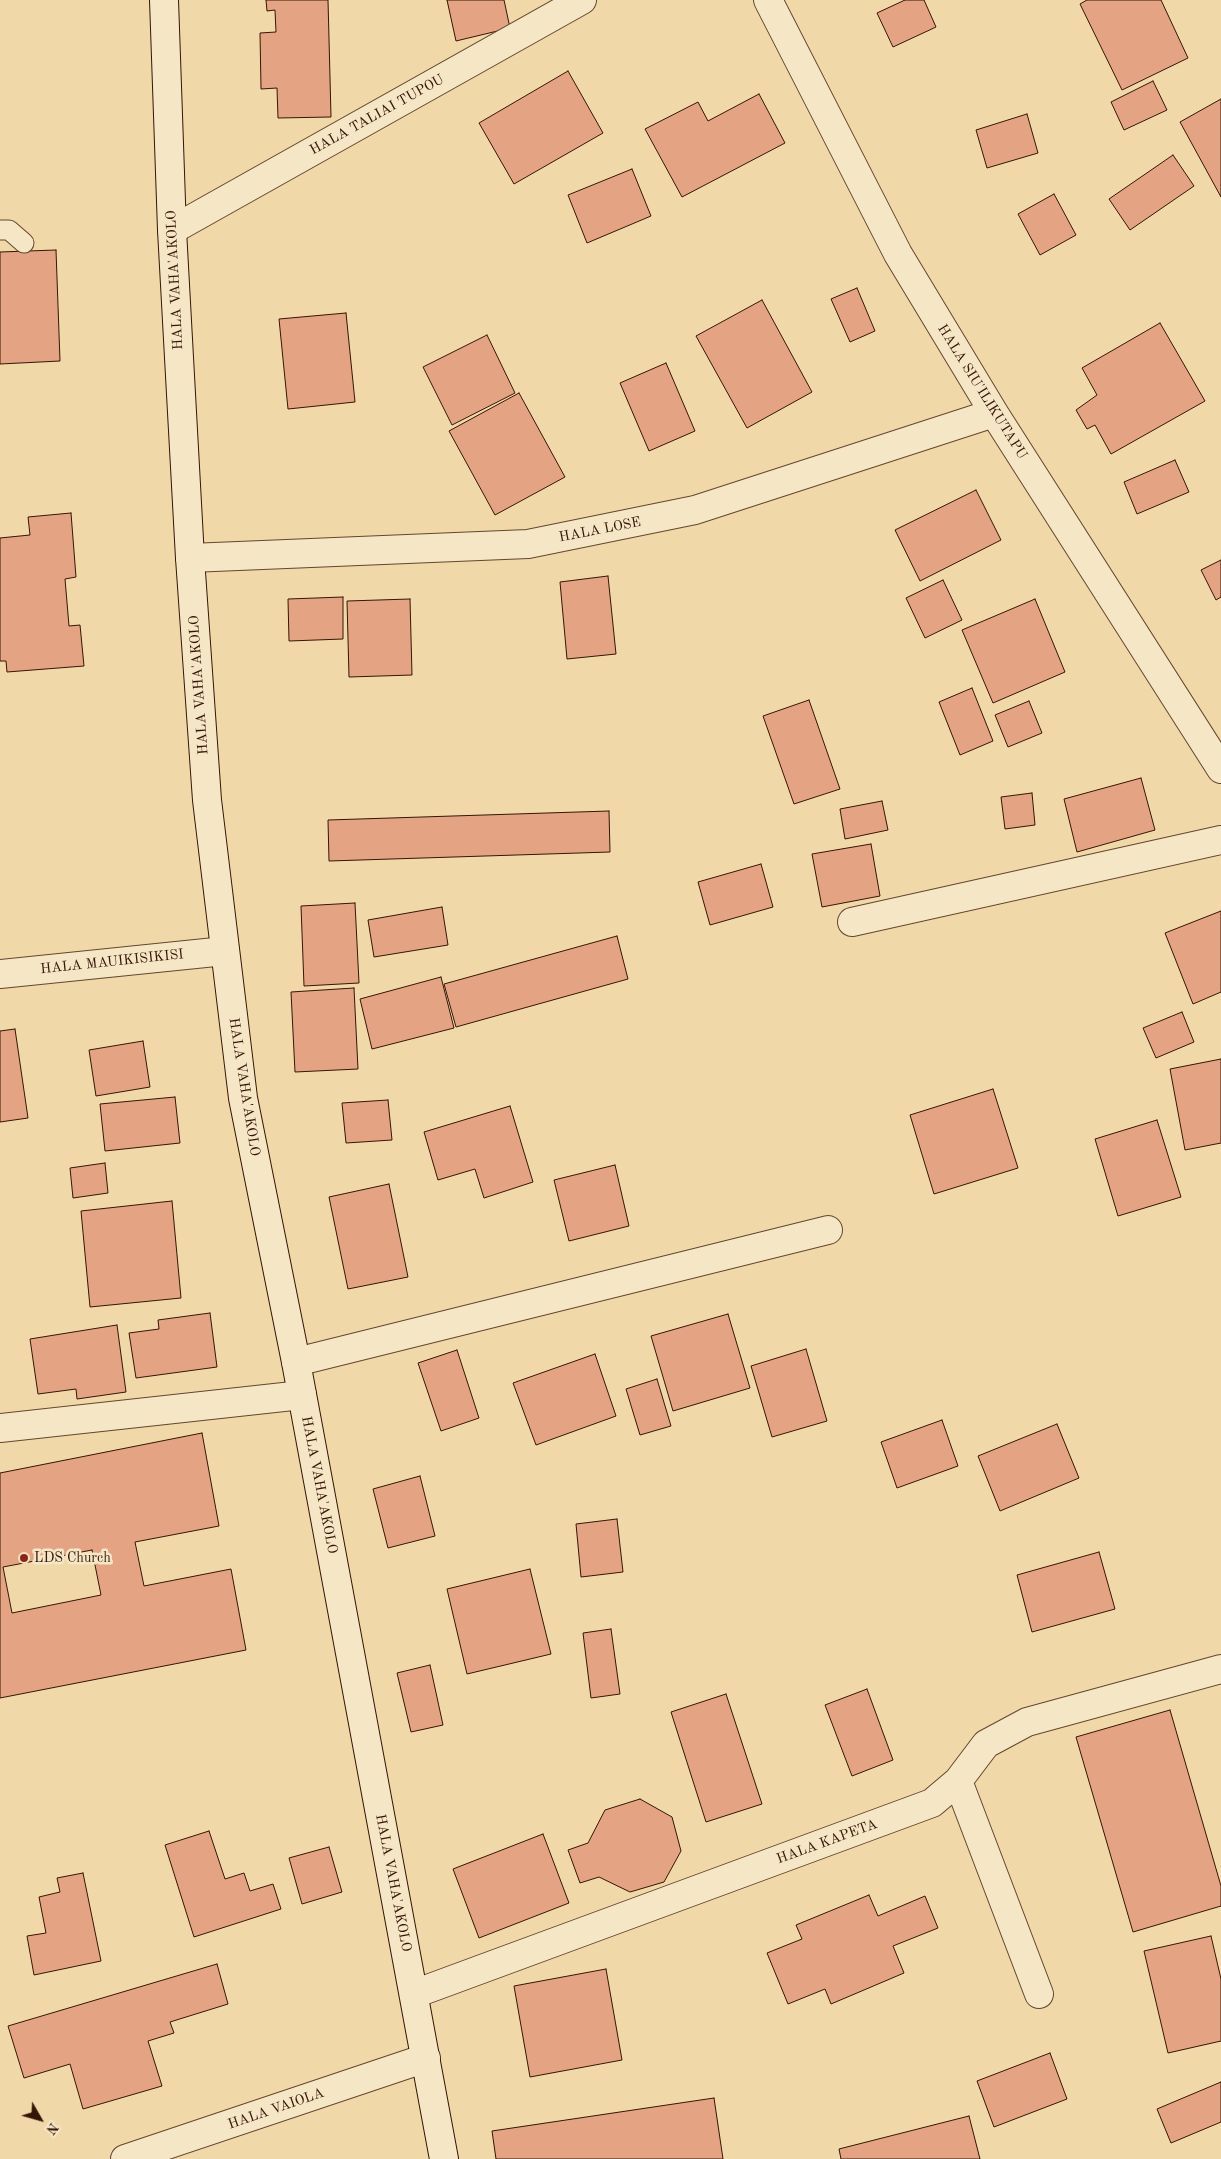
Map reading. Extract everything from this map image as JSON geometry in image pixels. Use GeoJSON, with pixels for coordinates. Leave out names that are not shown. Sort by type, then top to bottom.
{"type":"FeatureCollection","features":[{"type":"Feature","properties":{"kind":"street","name":"HALA VAHA'AKOLO"},"geometry":{"type":"LineString","coordinates":[[164,0],[172,230],[190,558],[207,800],[243,1098],[296,1362],[444,2159]]}},
{"type":"Feature","properties":{"kind":"street","name":"HALA TALIAI TUPOU"},"geometry":{"type":"LineString","coordinates":[[172,230],[582,0]]}},
{"type":"Feature","properties":{"kind":"street","name":"HALA SIU'ILIKUTAPU"},"geometry":{"type":"LineString","coordinates":[[768,0],[898,254],[994,413],[1221,769]]}},
{"type":"Feature","properties":{"kind":"street","name":"HALA LOSE"},"geometry":{"type":"LineString","coordinates":[[190,558],[528,544],[696,510],[994,413]]}},
{"type":"Feature","properties":{"kind":"street"},"geometry":{"type":"LineString","coordinates":[[852,922],[1221,840]]}},
{"type":"Feature","properties":{"kind":"street","name":"HALA MAUIKISIKISI"},"geometry":{"type":"LineString","coordinates":[[0,974],[225,951]]}},
{"type":"Feature","properties":{"kind":"street"},"geometry":{"type":"LineString","coordinates":[[296,1362],[828,1230]]}},
{"type":"Feature","properties":{"kind":"street"},"geometry":{"type":"LineString","coordinates":[[0,1428],[302,1395]]}},
{"type":"Feature","properties":{"kind":"street","name":"HALA KAPETA"},"geometry":{"type":"LineString","coordinates":[[414,1994],[932,1803],[958,1781],[986,1744],[1027,1722],[1221,1669]]}},
{"type":"Feature","properties":{"kind":"street"},"geometry":{"type":"LineString","coordinates":[[958,1781],[1039,1994]]}},
{"type":"Feature","properties":{"kind":"street","name":"HALA VAIOLA"},"geometry":{"type":"LineString","coordinates":[[125,2159],[426,2058]]}},
{"type":"Feature","properties":{"kind":"lane"},"geometry":{"type":"LineString","coordinates":[[0,230],[9,230],[24,243]]}},
{"type":"Feature","properties":{"kind":"building"},"geometry":{"type":"Polygon","coordinates":[[[266,0],[328,0],[331,117],[278,118],[277,88],[261,89],[260,33],[276,32],[275,10],[267,11],[266,0]]]}},
{"type":"Feature","properties":{"kind":"building"},"geometry":{"type":"Polygon","coordinates":[[[447,0],[504,0],[510,28],[456,41],[447,0]]]}},
{"type":"Feature","properties":{"kind":"building"},"geometry":{"type":"Polygon","coordinates":[[[905,0],[924,0],[936,27],[893,47],[877,13],[905,0]]]}},
{"type":"Feature","properties":{"kind":"building"},"geometry":{"type":"Polygon","coordinates":[[[1087,0],[1161,0],[1188,58],[1122,90],[1080,4],[1087,0]]]}},
{"type":"Feature","properties":{"kind":"building"},"geometry":{"type":"Polygon","coordinates":[[[568,71],[603,133],[514,184],[479,123],[568,71]]]}},
{"type":"Feature","properties":{"kind":"building"},"geometry":{"type":"Polygon","coordinates":[[[1153,81],[1167,110],[1124,130],[1111,102],[1153,81]]]}},
{"type":"Feature","properties":{"kind":"building"},"geometry":{"type":"Polygon","coordinates":[[[759,94],[785,143],[682,197],[645,129],[698,102],[708,121],[759,94]]]}},
{"type":"Feature","properties":{"kind":"building"},"geometry":{"type":"Polygon","coordinates":[[[1221,99],[1221,197],[1180,122],[1221,99]]]}},
{"type":"Feature","properties":{"kind":"building"},"geometry":{"type":"Polygon","coordinates":[[[1027,114],[1038,153],[987,168],[976,130],[1027,114]]]}},
{"type":"Feature","properties":{"kind":"building"},"geometry":{"type":"Polygon","coordinates":[[[1173,155],[1194,186],[1130,230],[1109,199],[1173,155]]]}},
{"type":"Feature","properties":{"kind":"building"},"geometry":{"type":"Polygon","coordinates":[[[632,169],[651,216],[587,243],[568,195],[632,169]]]}},
{"type":"Feature","properties":{"kind":"building"},"geometry":{"type":"Polygon","coordinates":[[[1054,194],[1076,235],[1040,255],[1018,214],[1054,194]]]}},
{"type":"Feature","properties":{"kind":"building"},"geometry":{"type":"Polygon","coordinates":[[[56,250],[60,361],[0,364],[0,252],[56,250]]]}},
{"type":"Feature","properties":{"kind":"building"},"geometry":{"type":"Polygon","coordinates":[[[857,288],[875,331],[850,342],[831,299],[857,288]]]}},
{"type":"Feature","properties":{"kind":"building"},"geometry":{"type":"Polygon","coordinates":[[[762,300],[812,392],[747,428],[696,336],[762,300]]]}},
{"type":"Feature","properties":{"kind":"building"},"geometry":{"type":"Polygon","coordinates":[[[346,313],[355,402],[288,409],[279,319],[346,313]]]}},
{"type":"Feature","properties":{"kind":"building"},"geometry":{"type":"Polygon","coordinates":[[[1160,323],[1205,401],[1111,454],[1095,425],[1087,429],[1076,410],[1097,395],[1082,368],[1160,323]]]}},
{"type":"Feature","properties":{"kind":"building"},"geometry":{"type":"Polygon","coordinates":[[[487,335],[515,393],[452,425],[423,367],[487,335]]]}},
{"type":"Feature","properties":{"kind":"building"},"geometry":{"type":"Polygon","coordinates":[[[666,363],[695,431],[649,451],[620,383],[666,363]]]}},
{"type":"Feature","properties":{"kind":"building"},"geometry":{"type":"Polygon","coordinates":[[[519,393],[565,477],[495,515],[449,431],[519,393]]]}},
{"type":"Feature","properties":{"kind":"building"},"geometry":{"type":"Polygon","coordinates":[[[1175,460],[1189,492],[1137,514],[1124,482],[1175,460]]]}},
{"type":"Feature","properties":{"kind":"building"},"geometry":{"type":"Polygon","coordinates":[[[976,490],[1001,540],[920,581],[895,530],[976,490]]]}},
{"type":"Feature","properties":{"kind":"building"},"geometry":{"type":"Polygon","coordinates":[[[71,513],[76,577],[65,579],[69,626],[80,625],[84,666],[7,672],[6,661],[0,661],[0,538],[30,535],[28,517],[71,513]]]}},
{"type":"Feature","properties":{"kind":"building"},"geometry":{"type":"Polygon","coordinates":[[[1221,560],[1221,597],[1216,600],[1201,570],[1221,560]]]}},
{"type":"Feature","properties":{"kind":"building"},"geometry":{"type":"Polygon","coordinates":[[[608,576],[616,654],[567,659],[560,582],[608,576]]]}},
{"type":"Feature","properties":{"kind":"building"},"geometry":{"type":"Polygon","coordinates":[[[943,580],[962,620],[925,638],[906,598],[943,580]]]}},
{"type":"Feature","properties":{"kind":"building"},"geometry":{"type":"Polygon","coordinates":[[[343,597],[343,639],[289,641],[288,599],[343,597]]]}},
{"type":"Feature","properties":{"kind":"building"},"geometry":{"type":"Polygon","coordinates":[[[410,599],[412,675],[349,677],[347,601],[410,599]]]}},
{"type":"Feature","properties":{"kind":"building"},"geometry":{"type":"Polygon","coordinates":[[[1035,599],[1065,672],[993,703],[962,630],[1035,599]]]}},
{"type":"Feature","properties":{"kind":"building"},"geometry":{"type":"Polygon","coordinates":[[[972,688],[993,741],[960,755],[939,702],[972,688]]]}},
{"type":"Feature","properties":{"kind":"building"},"geometry":{"type":"Polygon","coordinates":[[[809,700],[840,789],[794,804],[763,716],[809,700]]]}},
{"type":"Feature","properties":{"kind":"building"},"geometry":{"type":"Polygon","coordinates":[[[1029,701],[1042,733],[1008,747],[995,715],[1029,701]]]}},
{"type":"Feature","properties":{"kind":"building"},"geometry":{"type":"Polygon","coordinates":[[[1141,778],[1155,830],[1077,852],[1064,799],[1141,778]]]}},
{"type":"Feature","properties":{"kind":"building"},"geometry":{"type":"Polygon","coordinates":[[[1032,793],[1035,825],[1005,829],[1001,797],[1032,793]]]}},
{"type":"Feature","properties":{"kind":"building"},"geometry":{"type":"Polygon","coordinates":[[[882,801],[888,830],[845,839],[840,809],[882,801]]]}},
{"type":"Feature","properties":{"kind":"building"},"geometry":{"type":"Polygon","coordinates":[[[609,811],[610,852],[329,861],[328,820],[609,811]]]}},
{"type":"Feature","properties":{"kind":"building"},"geometry":{"type":"Polygon","coordinates":[[[871,844],[880,896],[822,907],[812,854],[871,844]]]}},
{"type":"Feature","properties":{"kind":"building"},"geometry":{"type":"Polygon","coordinates":[[[761,864],[773,907],[710,925],[698,882],[761,864]]]}},
{"type":"Feature","properties":{"kind":"building"},"geometry":{"type":"Polygon","coordinates":[[[355,903],[359,983],[304,986],[301,906],[355,903]]]}},
{"type":"Feature","properties":{"kind":"building"},"geometry":{"type":"Polygon","coordinates":[[[442,907],[448,945],[374,957],[368,920],[442,907]]]}},
{"type":"Feature","properties":{"kind":"building"},"geometry":{"type":"Polygon","coordinates":[[[1221,911],[1221,992],[1193,1004],[1165,933],[1221,911]]]}},
{"type":"Feature","properties":{"kind":"building"},"geometry":{"type":"Polygon","coordinates":[[[617,936],[628,979],[456,1027],[444,984],[617,936]]]}},
{"type":"Feature","properties":{"kind":"building"},"geometry":{"type":"Polygon","coordinates":[[[441,977],[454,1028],[372,1049],[360,999],[441,977]]]}},
{"type":"Feature","properties":{"kind":"building"},"geometry":{"type":"Polygon","coordinates":[[[354,988],[358,1069],[295,1072],[291,992],[354,988]]]}},
{"type":"Feature","properties":{"kind":"building"},"geometry":{"type":"Polygon","coordinates":[[[1182,1012],[1194,1042],[1156,1058],[1143,1028],[1182,1012]]]}},
{"type":"Feature","properties":{"kind":"building"},"geometry":{"type":"Polygon","coordinates":[[[15,1029],[28,1118],[0,1122],[0,1031],[15,1029]]]}},
{"type":"Feature","properties":{"kind":"building"},"geometry":{"type":"Polygon","coordinates":[[[143,1041],[150,1087],[96,1096],[89,1050],[143,1041]]]}},
{"type":"Feature","properties":{"kind":"building"},"geometry":{"type":"Polygon","coordinates":[[[1221,1059],[1221,1143],[1185,1150],[1170,1069],[1221,1059]]]}},
{"type":"Feature","properties":{"kind":"building"},"geometry":{"type":"Polygon","coordinates":[[[993,1089],[1018,1168],[934,1194],[910,1115],[993,1089]]]}},
{"type":"Feature","properties":{"kind":"building"},"geometry":{"type":"Polygon","coordinates":[[[175,1097],[180,1143],[105,1151],[100,1104],[175,1097]]]}},
{"type":"Feature","properties":{"kind":"building"},"geometry":{"type":"Polygon","coordinates":[[[388,1100],[392,1140],[346,1143],[342,1103],[388,1100]]]}},
{"type":"Feature","properties":{"kind":"building"},"geometry":{"type":"Polygon","coordinates":[[[510,1106],[533,1182],[484,1198],[475,1169],[438,1180],[424,1132],[510,1106]]]}},
{"type":"Feature","properties":{"kind":"building"},"geometry":{"type":"Polygon","coordinates":[[[1157,1120],[1181,1197],[1118,1216],[1095,1139],[1157,1120]]]}},
{"type":"Feature","properties":{"kind":"building"},"geometry":{"type":"Polygon","coordinates":[[[105,1163],[108,1193],[73,1198],[70,1168],[105,1163]]]}},
{"type":"Feature","properties":{"kind":"building"},"geometry":{"type":"Polygon","coordinates":[[[615,1165],[629,1226],[569,1241],[554,1180],[615,1165]]]}},
{"type":"Feature","properties":{"kind":"building"},"geometry":{"type":"Polygon","coordinates":[[[389,1184],[408,1277],[348,1289],[329,1197],[389,1184]]]}},
{"type":"Feature","properties":{"kind":"building"},"geometry":{"type":"Polygon","coordinates":[[[172,1201],[181,1298],[90,1307],[81,1211],[172,1201]]]}},
{"type":"Feature","properties":{"kind":"building"},"geometry":{"type":"Polygon","coordinates":[[[210,1313],[217,1367],[136,1378],[129,1333],[159,1329],[158,1320],[210,1313]]]}},
{"type":"Feature","properties":{"kind":"building"},"geometry":{"type":"Polygon","coordinates":[[[728,1314],[750,1388],[673,1411],[651,1336],[728,1314]]]}},
{"type":"Feature","properties":{"kind":"building"},"geometry":{"type":"Polygon","coordinates":[[[117,1325],[126,1392],[77,1399],[76,1389],[38,1394],[30,1339],[117,1325]]]}},
{"type":"Feature","properties":{"kind":"building"},"geometry":{"type":"Polygon","coordinates":[[[806,1349],[827,1421],[772,1437],[751,1366],[806,1349]]]}},
{"type":"Feature","properties":{"kind":"building"},"geometry":{"type":"Polygon","coordinates":[[[457,1350],[479,1418],[441,1431],[418,1363],[457,1350]]]}},
{"type":"Feature","properties":{"kind":"building"},"geometry":{"type":"Polygon","coordinates":[[[595,1354],[616,1416],[536,1445],[513,1383],[595,1354]]]}},
{"type":"Feature","properties":{"kind":"building"},"geometry":{"type":"Polygon","coordinates":[[[657,1379],[671,1426],[640,1435],[626,1389],[657,1379]]]}},
{"type":"Feature","properties":{"kind":"building"},"geometry":{"type":"Polygon","coordinates":[[[942,1420],[958,1466],[897,1488],[881,1442],[942,1420]]]}},
{"type":"Feature","properties":{"kind":"building"},"geometry":{"type":"Polygon","coordinates":[[[1057,1424],[1079,1478],[1000,1511],[978,1456],[1057,1424]]]}},
{"type":"Feature","properties":{"kind":"building","name":"LDS Church"},"geometry":{"type":"Polygon","coordinates":[[[202,1433],[219,1526],[135,1542],[144,1586],[231,1569],[246,1650],[0,1698],[0,1473],[202,1433]],[[92,1550],[3,1567],[12,1613],[101,1595],[92,1550]]]}},
{"type":"Feature","properties":{"kind":"building"},"geometry":{"type":"Polygon","coordinates":[[[420,1476],[435,1536],[388,1548],[373,1489],[420,1476]]]}},
{"type":"Feature","properties":{"kind":"building"},"geometry":{"type":"Polygon","coordinates":[[[617,1519],[623,1572],[581,1577],[576,1524],[617,1519]]]}},
{"type":"Feature","properties":{"kind":"building"},"geometry":{"type":"Polygon","coordinates":[[[1099,1552],[1115,1609],[1032,1632],[1017,1575],[1099,1552]]]}},
{"type":"Feature","properties":{"kind":"building"},"geometry":{"type":"Polygon","coordinates":[[[530,1569],[551,1654],[467,1674],[447,1589],[530,1569]]]}},
{"type":"Feature","properties":{"kind":"building"},"geometry":{"type":"Polygon","coordinates":[[[611,1629],[620,1694],[591,1698],[583,1633],[611,1629]]]}},
{"type":"Feature","properties":{"kind":"building"},"geometry":{"type":"Polygon","coordinates":[[[430,1665],[443,1725],[411,1732],[397,1673],[430,1665]]]}},
{"type":"Feature","properties":{"kind":"building"},"geometry":{"type":"Polygon","coordinates":[[[867,1689],[893,1760],[852,1776],[825,1705],[867,1689]]]}},
{"type":"Feature","properties":{"kind":"building"},"geometry":{"type":"Polygon","coordinates":[[[726,1694],[762,1804],[706,1822],[671,1712],[726,1694]]]}},
{"type":"Feature","properties":{"kind":"building"},"geometry":{"type":"Polygon","coordinates":[[[1170,1710],[1221,1886],[1221,1906],[1133,1932],[1076,1737],[1170,1710]]]}},
{"type":"Feature","properties":{"kind":"building"},"geometry":{"type":"Polygon","coordinates":[[[640,1799],[672,1817],[681,1851],[664,1882],[630,1892],[599,1877],[580,1883],[568,1850],[588,1843],[605,1810],[640,1799]]]}},
{"type":"Feature","properties":{"kind":"building"},"geometry":{"type":"Polygon","coordinates":[[[209,1831],[225,1879],[244,1873],[250,1891],[273,1884],[281,1909],[194,1937],[165,1845],[209,1831]]]}},
{"type":"Feature","properties":{"kind":"building"},"geometry":{"type":"Polygon","coordinates":[[[543,1834],[569,1903],[479,1938],[453,1869],[543,1834]]]}},
{"type":"Feature","properties":{"kind":"building"},"geometry":{"type":"Polygon","coordinates":[[[329,1847],[342,1892],[302,1904],[289,1858],[329,1847]]]}},
{"type":"Feature","properties":{"kind":"building"},"geometry":{"type":"Polygon","coordinates":[[[83,1873],[101,1961],[34,1975],[27,1936],[46,1933],[39,1897],[60,1892],[57,1878],[83,1873]]]}},
{"type":"Feature","properties":{"kind":"building"},"geometry":{"type":"Polygon","coordinates":[[[869,1895],[878,1916],[925,1896],[938,1928],[893,1946],[904,1973],[831,2004],[825,1989],[788,2004],[767,1953],[802,1939],[796,1925],[869,1895]]]}},
{"type":"Feature","properties":{"kind":"building"},"geometry":{"type":"Polygon","coordinates":[[[1211,1936],[1221,1979],[1221,2041],[1168,2053],[1144,1951],[1211,1936]]]}},
{"type":"Feature","properties":{"kind":"building"},"geometry":{"type":"Polygon","coordinates":[[[217,1964],[228,2004],[170,2022],[174,2033],[148,2041],[162,2086],[83,2109],[70,2064],[24,2078],[8,2026],[217,1964]]]}},
{"type":"Feature","properties":{"kind":"building"},"geometry":{"type":"Polygon","coordinates":[[[606,1969],[622,2060],[530,2077],[514,1986],[606,1969]]]}},
{"type":"Feature","properties":{"kind":"building"},"geometry":{"type":"Polygon","coordinates":[[[1050,2053],[1067,2099],[994,2127],[977,2081],[1050,2053]]]}},
{"type":"Feature","properties":{"kind":"building"},"geometry":{"type":"Polygon","coordinates":[[[1221,2082],[1221,2122],[1171,2143],[1157,2109],[1221,2082]]]}},
{"type":"Feature","properties":{"kind":"building"},"geometry":{"type":"Polygon","coordinates":[[[714,2098],[723,2159],[496,2159],[492,2131],[714,2098]]]}},
{"type":"Feature","properties":{"kind":"building"},"geometry":{"type":"Polygon","coordinates":[[[969,2116],[980,2159],[841,2159],[839,2149],[969,2116]]]}},
{"type":"Feature","properties":{"kind":"place","name":"LDS Church"},"geometry":{"type":"Point","coordinates":[24,1558]}}]}
